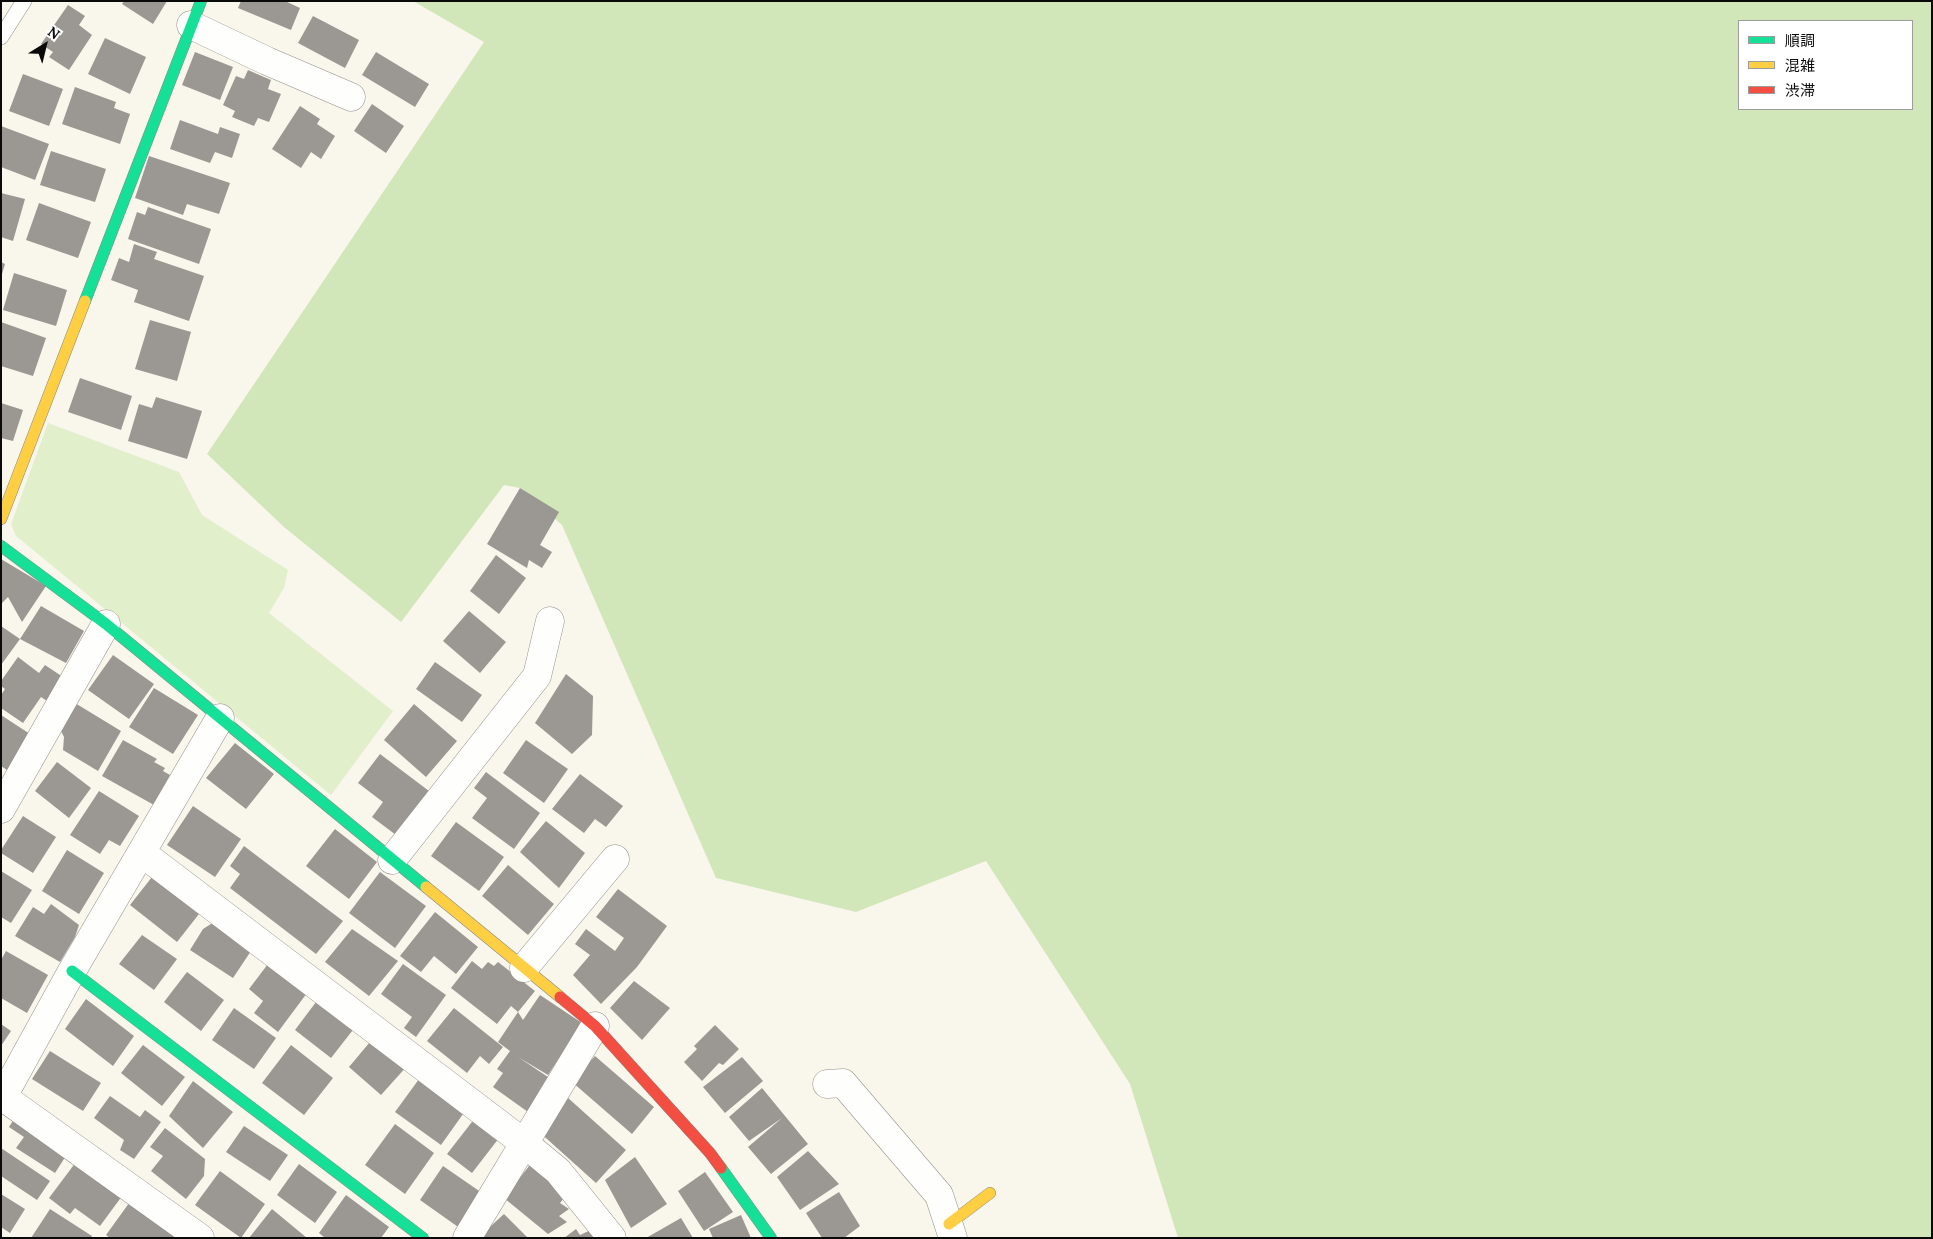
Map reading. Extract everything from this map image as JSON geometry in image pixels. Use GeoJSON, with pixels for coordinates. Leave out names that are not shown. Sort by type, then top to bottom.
{"type":"FeatureCollection","features":[{"type":"Feature","properties":{"kind":"street"},"geometry":{"type":"LineString","coordinates":[[1,519],[196,13],[267,62],[351,96]]}},
{"type":"Feature","properties":{"kind":"street"},"geometry":{"type":"LineString","coordinates":[[1,546],[106,624],[595,1026],[710,1153],[771,1238]]}},
{"type":"Feature","properties":{"kind":"street"},"geometry":{"type":"LineString","coordinates":[[392,860],[537,676],[550,621]]}},
{"type":"Feature","properties":{"kind":"street"},"geometry":{"type":"LineString","coordinates":[[1,809],[106,624]]}},
{"type":"Feature","properties":{"kind":"street"},"geometry":{"type":"LineString","coordinates":[[200,1238],[2,1099],[72,971],[220,718]]}},
{"type":"Feature","properties":{"kind":"street"},"geometry":{"type":"LineString","coordinates":[[142,853],[524,1143],[558,1171],[612,1238]]}},
{"type":"Feature","properties":{"kind":"street"},"geometry":{"type":"LineString","coordinates":[[524,968],[615,859]]}},
{"type":"Feature","properties":{"kind":"street"},"geometry":{"type":"LineString","coordinates":[[72,971],[422,1238]]}},
{"type":"Feature","properties":{"kind":"street"},"geometry":{"type":"LineString","coordinates":[[468,1238],[595,1026]]}},
{"type":"Feature","properties":{"kind":"street"},"geometry":{"type":"LineString","coordinates":[[827,1084],[843,1083],[939,1194],[951,1231],[990,1193]]}},
{"type":"Feature","properties":{"kind":"lane"},"geometry":{"type":"LineString","coordinates":[[1,37],[24,1]]}},
{"type":"Feature","properties":{"kind":"green space"},"geometry":{"type":"Polygon","coordinates":[[[413,1],[1932,1],[1932,1238],[1178,1238],[1130,1084],[986,861],[856,912],[716,878],[562,525],[520,488],[504,485],[401,622],[284,527],[207,454],[484,42],[413,1]]]}},
{"type":"Feature","properties":{"kind":"green space"},"geometry":{"type":"Polygon","coordinates":[[[48,423],[179,472],[202,515],[288,570],[284,588],[269,613],[393,711],[331,795],[16,536],[11,524],[48,423]]]}},
{"type":"Feature","properties":{"kind":"building"},"geometry":{"type":"Polygon","coordinates":[[[124,1],[167,1],[153,24],[122,4],[124,1]]]}},
{"type":"Feature","properties":{"kind":"building"},"geometry":{"type":"Polygon","coordinates":[[[241,1],[285,1],[300,8],[291,30],[238,8],[241,1]]]}},
{"type":"Feature","properties":{"kind":"building"},"geometry":{"type":"Polygon","coordinates":[[[68,5],[85,16],[79,25],[92,35],[69,70],[49,57],[53,52],[41,44],[68,5]]]}},
{"type":"Feature","properties":{"kind":"building"},"geometry":{"type":"Polygon","coordinates":[[[313,16],[359,40],[345,68],[298,43],[313,16]]]}},
{"type":"Feature","properties":{"kind":"building"},"geometry":{"type":"Polygon","coordinates":[[[105,38],[146,57],[130,94],[88,74],[105,38]]]}},
{"type":"Feature","properties":{"kind":"building"},"geometry":{"type":"Polygon","coordinates":[[[195,52],[233,67],[220,100],[182,85],[195,52]]]}},
{"type":"Feature","properties":{"kind":"building"},"geometry":{"type":"Polygon","coordinates":[[[376,52],[429,84],[415,107],[362,75],[376,52]]]}},
{"type":"Feature","properties":{"kind":"building"},"geometry":{"type":"Polygon","coordinates":[[[248,70],[271,80],[268,89],[281,94],[269,122],[258,118],[254,126],[232,117],[235,111],[223,105],[236,76],[244,79],[248,70]]]}},
{"type":"Feature","properties":{"kind":"building"},"geometry":{"type":"Polygon","coordinates":[[[23,74],[63,89],[49,126],[9,111],[23,74]]]}},
{"type":"Feature","properties":{"kind":"building"},"geometry":{"type":"Polygon","coordinates":[[[75,87],[116,102],[114,108],[130,114],[120,144],[62,124],[75,87]]]}},
{"type":"Feature","properties":{"kind":"building"},"geometry":{"type":"Polygon","coordinates":[[[372,104],[404,126],[386,153],[354,131],[372,104]]]}},
{"type":"Feature","properties":{"kind":"building"},"geometry":{"type":"Polygon","coordinates":[[[300,106],[320,119],[317,124],[335,136],[321,159],[311,152],[301,168],[272,149],[300,106]]]}},
{"type":"Feature","properties":{"kind":"building"},"geometry":{"type":"Polygon","coordinates":[[[180,120],[218,134],[220,127],[240,134],[232,158],[215,152],[210,163],[170,149],[180,120]]]}},
{"type":"Feature","properties":{"kind":"building"},"geometry":{"type":"Polygon","coordinates":[[[1,126],[49,144],[35,180],[1,167],[1,126]]]}},
{"type":"Feature","properties":{"kind":"building"},"geometry":{"type":"Polygon","coordinates":[[[51,151],[106,169],[95,202],[40,185],[51,151]]]}},
{"type":"Feature","properties":{"kind":"building"},"geometry":{"type":"Polygon","coordinates":[[[149,156],[230,183],[219,214],[187,204],[183,215],[135,198],[149,156]]]}},
{"type":"Feature","properties":{"kind":"building"},"geometry":{"type":"Polygon","coordinates":[[[1,193],[25,199],[13,241],[1,237],[1,193]]]}},
{"type":"Feature","properties":{"kind":"building"},"geometry":{"type":"Polygon","coordinates":[[[39,203],[91,222],[78,258],[26,240],[39,203]]]}},
{"type":"Feature","properties":{"kind":"building"},"geometry":{"type":"Polygon","coordinates":[[[148,207],[211,229],[199,264],[128,239],[137,212],[145,215],[148,207]]]}},
{"type":"Feature","properties":{"kind":"building"},"geometry":{"type":"Polygon","coordinates":[[[134,244],[157,252],[154,259],[204,276],[189,321],[134,302],[138,290],[111,280],[119,258],[129,262],[134,244]]]}},
{"type":"Feature","properties":{"kind":"building"},"geometry":{"type":"Polygon","coordinates":[[[1,262],[5,264],[2,274],[1,274],[1,262]]]}},
{"type":"Feature","properties":{"kind":"building"},"geometry":{"type":"Polygon","coordinates":[[[14,273],[67,290],[56,326],[3,310],[14,273]]]}},
{"type":"Feature","properties":{"kind":"building"},"geometry":{"type":"Polygon","coordinates":[[[150,320],[191,332],[177,381],[135,369],[150,320]]]}},
{"type":"Feature","properties":{"kind":"building"},"geometry":{"type":"Polygon","coordinates":[[[1,322],[46,338],[33,376],[1,366],[1,322]]]}},
{"type":"Feature","properties":{"kind":"building"},"geometry":{"type":"Polygon","coordinates":[[[80,378],[132,396],[121,430],[68,412],[80,378]]]}},
{"type":"Feature","properties":{"kind":"building"},"geometry":{"type":"Polygon","coordinates":[[[156,397],[202,411],[187,459],[128,441],[139,404],[152,408],[156,397]]]}},
{"type":"Feature","properties":{"kind":"building"},"geometry":{"type":"Polygon","coordinates":[[[1,403],[23,410],[13,441],[1,438],[1,403]]]}},
{"type":"Feature","properties":{"kind":"building"},"geometry":{"type":"Polygon","coordinates":[[[520,488],[559,512],[540,545],[552,552],[542,568],[529,560],[527,568],[487,544],[520,488]]]}},
{"type":"Feature","properties":{"kind":"building"},"geometry":{"type":"Polygon","coordinates":[[[496,555],[526,578],[499,614],[470,591],[496,555]]]}},
{"type":"Feature","properties":{"kind":"building"},"geometry":{"type":"Polygon","coordinates":[[[1,559],[46,586],[22,622],[8,597],[1,604],[1,559]]]}},
{"type":"Feature","properties":{"kind":"building"},"geometry":{"type":"Polygon","coordinates":[[[41,606],[84,631],[66,663],[20,639],[41,606]]]}},
{"type":"Feature","properties":{"kind":"building"},"geometry":{"type":"Polygon","coordinates":[[[469,611],[506,642],[480,673],[443,641],[469,611]]]}},
{"type":"Feature","properties":{"kind":"building"},"geometry":{"type":"Polygon","coordinates":[[[1,626],[20,639],[1,665],[1,626]]]}},
{"type":"Feature","properties":{"kind":"building"},"geometry":{"type":"Polygon","coordinates":[[[113,655],[154,684],[129,719],[88,690],[113,655]]]}},
{"type":"Feature","properties":{"kind":"building"},"geometry":{"type":"Polygon","coordinates":[[[18,657],[39,673],[45,665],[66,679],[50,703],[41,697],[23,723],[1,708],[1,695],[5,689],[1,686],[1,681],[18,657]]]}},
{"type":"Feature","properties":{"kind":"building"},"geometry":{"type":"Polygon","coordinates":[[[435,662],[482,695],[462,722],[416,689],[435,662]]]}},
{"type":"Feature","properties":{"kind":"building"},"geometry":{"type":"Polygon","coordinates":[[[566,674],[593,696],[592,735],[572,754],[535,723],[566,674]]]}},
{"type":"Feature","properties":{"kind":"building"},"geometry":{"type":"Polygon","coordinates":[[[154,688],[198,715],[173,754],[129,727],[154,688]]]}},
{"type":"Feature","properties":{"kind":"building"},"geometry":{"type":"Polygon","coordinates":[[[75,703],[121,731],[98,771],[63,750],[64,737],[60,729],[75,703]]]}},
{"type":"Feature","properties":{"kind":"building"},"geometry":{"type":"Polygon","coordinates":[[[414,704],[457,741],[426,777],[384,740],[414,704]]]}},
{"type":"Feature","properties":{"kind":"building"},"geometry":{"type":"Polygon","coordinates":[[[1,715],[33,736],[10,772],[1,766],[1,715]]]}},
{"type":"Feature","properties":{"kind":"building"},"geometry":{"type":"Polygon","coordinates":[[[123,740],[157,759],[154,762],[165,768],[163,771],[170,775],[154,805],[102,776],[123,740]]]}},
{"type":"Feature","properties":{"kind":"building"},"geometry":{"type":"Polygon","coordinates":[[[526,740],[568,769],[544,803],[503,773],[526,740]]]}},
{"type":"Feature","properties":{"kind":"building"},"geometry":{"type":"Polygon","coordinates":[[[235,743],[274,774],[246,809],[206,778],[235,743]]]}},
{"type":"Feature","properties":{"kind":"building"},"geometry":{"type":"Polygon","coordinates":[[[380,754],[429,791],[396,835],[372,817],[383,802],[358,783],[380,754]]]}},
{"type":"Feature","properties":{"kind":"building"},"geometry":{"type":"Polygon","coordinates":[[[57,762],[91,788],[69,818],[35,791],[57,762]]]}},
{"type":"Feature","properties":{"kind":"building"},"geometry":{"type":"Polygon","coordinates":[[[486,772],[540,813],[514,849],[472,818],[487,798],[474,788],[486,772]]]}},
{"type":"Feature","properties":{"kind":"building"},"geometry":{"type":"Polygon","coordinates":[[[580,774],[623,806],[606,827],[595,819],[584,833],[552,809],[580,774]]]}},
{"type":"Feature","properties":{"kind":"building"},"geometry":{"type":"Polygon","coordinates":[[[99,791],[139,816],[120,846],[109,840],[100,854],[70,835],[99,791]]]}},
{"type":"Feature","properties":{"kind":"building"},"geometry":{"type":"Polygon","coordinates":[[[193,806],[241,839],[215,877],[167,845],[193,806]]]}},
{"type":"Feature","properties":{"kind":"building"},"geometry":{"type":"Polygon","coordinates":[[[23,816],[56,837],[33,873],[1,853],[1,850],[23,816]]]}},
{"type":"Feature","properties":{"kind":"building"},"geometry":{"type":"Polygon","coordinates":[[[546,821],[585,853],[559,888],[520,852],[546,821]]]}},
{"type":"Feature","properties":{"kind":"building"},"geometry":{"type":"Polygon","coordinates":[[[456,822],[504,857],[479,891],[431,856],[456,822]]]}},
{"type":"Feature","properties":{"kind":"building"},"geometry":{"type":"Polygon","coordinates":[[[335,829],[377,862],[349,899],[306,866],[335,829]]]}},
{"type":"Feature","properties":{"kind":"building"},"geometry":{"type":"Polygon","coordinates":[[[244,846],[343,921],[316,954],[230,888],[240,874],[230,866],[244,846]]]}},
{"type":"Feature","properties":{"kind":"building"},"geometry":{"type":"Polygon","coordinates":[[[67,850],[104,873],[79,914],[42,891],[67,850]]]}},
{"type":"Feature","properties":{"kind":"building"},"geometry":{"type":"Polygon","coordinates":[[[508,865],[554,904],[528,935],[482,896],[508,865]]]}},
{"type":"Feature","properties":{"kind":"building"},"geometry":{"type":"Polygon","coordinates":[[[1,871],[32,890],[11,923],[1,917],[1,871]]]}},
{"type":"Feature","properties":{"kind":"building"},"geometry":{"type":"Polygon","coordinates":[[[380,872],[426,906],[395,948],[349,913],[380,872]]]}},
{"type":"Feature","properties":{"kind":"building"},"geometry":{"type":"Polygon","coordinates":[[[152,877],[199,914],[177,942],[130,905],[152,877]]]}},
{"type":"Feature","properties":{"kind":"building"},"geometry":{"type":"Polygon","coordinates":[[[618,889],[667,926],[637,967],[601,1004],[573,975],[590,955],[575,944],[586,929],[615,951],[624,938],[596,917],[618,889]]]}},
{"type":"Feature","properties":{"kind":"building"},"geometry":{"type":"Polygon","coordinates":[[[51,904],[79,925],[75,937],[60,962],[15,936],[33,907],[44,914],[51,904]]]}},
{"type":"Feature","properties":{"kind":"building"},"geometry":{"type":"Polygon","coordinates":[[[435,912],[478,947],[456,974],[434,956],[421,972],[400,956],[435,912]]]}},
{"type":"Feature","properties":{"kind":"building"},"geometry":{"type":"Polygon","coordinates":[[[214,922],[253,948],[233,978],[190,950],[203,929],[214,922]]]}},
{"type":"Feature","properties":{"kind":"building"},"geometry":{"type":"Polygon","coordinates":[[[352,929],[398,961],[369,996],[325,962],[352,929]]]}},
{"type":"Feature","properties":{"kind":"building"},"geometry":{"type":"Polygon","coordinates":[[[142,935],[177,959],[154,990],[119,964],[142,935]]]}},
{"type":"Feature","properties":{"kind":"building"},"geometry":{"type":"Polygon","coordinates":[[[6,951],[48,975],[27,1013],[1,998],[1,960],[6,951]]]}},
{"type":"Feature","properties":{"kind":"building"},"geometry":{"type":"Polygon","coordinates":[[[271,960],[310,989],[278,1032],[254,1013],[263,1001],[249,989],[271,960]]]}},
{"type":"Feature","properties":{"kind":"building"},"geometry":{"type":"Polygon","coordinates":[[[472,961],[482,969],[488,962],[494,966],[498,962],[535,991],[518,1012],[511,1006],[497,1024],[451,988],[472,961]]]}},
{"type":"Feature","properties":{"kind":"building"},"geometry":{"type":"Polygon","coordinates":[[[403,964],[446,995],[416,1037],[404,1028],[412,1017],[381,994],[403,964]]]}},
{"type":"Feature","properties":{"kind":"building"},"geometry":{"type":"Polygon","coordinates":[[[187,972],[224,1000],[201,1031],[164,1002],[187,972]]]}},
{"type":"Feature","properties":{"kind":"building"},"geometry":{"type":"Polygon","coordinates":[[[634,981],[670,1008],[642,1040],[610,1008],[634,981]]]}},
{"type":"Feature","properties":{"kind":"building"},"geometry":{"type":"Polygon","coordinates":[[[540,995],[582,1023],[548,1075],[518,1057],[551,1079],[528,1112],[493,1087],[503,1073],[497,1069],[510,1051],[498,1042],[518,1012],[523,1020],[540,995]]]}},
{"type":"Feature","properties":{"kind":"building"},"geometry":{"type":"Polygon","coordinates":[[[319,998],[356,1026],[331,1058],[295,1030],[319,998]]]}},
{"type":"Feature","properties":{"kind":"building"},"geometry":{"type":"Polygon","coordinates":[[[86,999],[134,1036],[113,1066],[65,1029],[86,999]]]}},
{"type":"Feature","properties":{"kind":"building"},"geometry":{"type":"Polygon","coordinates":[[[234,1008],[276,1038],[254,1069],[212,1040],[234,1008]]]}},
{"type":"Feature","properties":{"kind":"building"},"geometry":{"type":"Polygon","coordinates":[[[454,1008],[503,1047],[489,1064],[480,1056],[467,1073],[427,1041],[454,1008]]]}},
{"type":"Feature","properties":{"kind":"building"},"geometry":{"type":"Polygon","coordinates":[[[1,1024],[11,1031],[1,1046],[1,1024]]]}},
{"type":"Feature","properties":{"kind":"building"},"geometry":{"type":"Polygon","coordinates":[[[715,1025],[739,1049],[723,1065],[719,1063],[702,1081],[684,1062],[697,1049],[694,1046],[715,1025]]]}},
{"type":"Feature","properties":{"kind":"building"},"geometry":{"type":"Polygon","coordinates":[[[375,1036],[408,1065],[381,1095],[349,1067],[375,1036]]]}},
{"type":"Feature","properties":{"kind":"building"},"geometry":{"type":"Polygon","coordinates":[[[143,1045],[185,1077],[162,1106],[121,1073],[143,1045]]]}},
{"type":"Feature","properties":{"kind":"building"},"geometry":{"type":"Polygon","coordinates":[[[291,1045],[333,1078],[304,1115],[262,1083],[291,1045]]]}},
{"type":"Feature","properties":{"kind":"building"},"geometry":{"type":"Polygon","coordinates":[[[50,1051],[101,1083],[83,1111],[32,1079],[50,1051]]]}},
{"type":"Feature","properties":{"kind":"building"},"geometry":{"type":"Polygon","coordinates":[[[595,1056],[654,1107],[632,1134],[572,1082],[595,1056]]]}},
{"type":"Feature","properties":{"kind":"building"},"geometry":{"type":"Polygon","coordinates":[[[742,1057],[763,1081],[725,1113],[703,1087],[742,1057]]]}},
{"type":"Feature","properties":{"kind":"building"},"geometry":{"type":"Polygon","coordinates":[[[422,1075],[468,1107],[441,1145],[395,1112],[422,1075]]]}},
{"type":"Feature","properties":{"kind":"building"},"geometry":{"type":"Polygon","coordinates":[[[193,1081],[233,1112],[203,1148],[169,1116],[193,1081]]]}},
{"type":"Feature","properties":{"kind":"building"},"geometry":{"type":"Polygon","coordinates":[[[762,1088],[808,1144],[771,1174],[748,1147],[782,1118],[749,1141],[729,1117],[762,1088]]]}},
{"type":"Feature","properties":{"kind":"building"},"geometry":{"type":"Polygon","coordinates":[[[110,1096],[140,1117],[145,1110],[161,1122],[134,1159],[120,1150],[124,1140],[94,1118],[110,1096]]]}},
{"type":"Feature","properties":{"kind":"building"},"geometry":{"type":"Polygon","coordinates":[[[567,1097],[626,1150],[596,1183],[537,1130],[567,1097]]]}},
{"type":"Feature","properties":{"kind":"building"},"geometry":{"type":"Polygon","coordinates":[[[16,1116],[69,1151],[55,1173],[16,1148],[24,1137],[9,1127],[16,1116]]]}},
{"type":"Feature","properties":{"kind":"building"},"geometry":{"type":"Polygon","coordinates":[[[475,1118],[499,1138],[472,1173],[447,1154],[475,1118]]]}},
{"type":"Feature","properties":{"kind":"building"},"geometry":{"type":"Polygon","coordinates":[[[395,1124],[434,1153],[405,1194],[365,1165],[395,1124]]]}},
{"type":"Feature","properties":{"kind":"building"},"geometry":{"type":"Polygon","coordinates":[[[244,1126],[288,1155],[270,1181],[226,1152],[244,1126]]]}},
{"type":"Feature","properties":{"kind":"building"},"geometry":{"type":"Polygon","coordinates":[[[165,1128],[205,1159],[204,1176],[186,1199],[151,1171],[163,1156],[150,1147],[165,1128]]]}},
{"type":"Feature","properties":{"kind":"building"},"geometry":{"type":"Polygon","coordinates":[[[1,1148],[50,1181],[37,1200],[1,1176],[1,1148]]]}},
{"type":"Feature","properties":{"kind":"building"},"geometry":{"type":"Polygon","coordinates":[[[808,1151],[839,1184],[800,1210],[777,1177],[808,1151]]]}},
{"type":"Feature","properties":{"kind":"building"},"geometry":{"type":"Polygon","coordinates":[[[635,1157],[667,1204],[631,1228],[605,1180],[635,1157]]]}},
{"type":"Feature","properties":{"kind":"building"},"geometry":{"type":"Polygon","coordinates":[[[79,1158],[125,1192],[100,1226],[75,1208],[70,1214],[49,1198],[79,1158]]]}},
{"type":"Feature","properties":{"kind":"building"},"geometry":{"type":"Polygon","coordinates":[[[533,1161],[570,1191],[560,1203],[569,1209],[559,1216],[567,1222],[548,1234],[504,1198],[533,1161]]]}},
{"type":"Feature","properties":{"kind":"building"},"geometry":{"type":"Polygon","coordinates":[[[299,1164],[337,1192],[315,1223],[277,1195],[299,1164]]]}},
{"type":"Feature","properties":{"kind":"building"},"geometry":{"type":"Polygon","coordinates":[[[443,1166],[485,1195],[461,1229],[420,1200],[443,1166]]]}},
{"type":"Feature","properties":{"kind":"building"},"geometry":{"type":"Polygon","coordinates":[[[220,1171],[265,1204],[241,1238],[195,1205],[220,1171]]]}},
{"type":"Feature","properties":{"kind":"building"},"geometry":{"type":"Polygon","coordinates":[[[705,1172],[733,1212],[704,1231],[678,1191],[705,1172]]]}},
{"type":"Feature","properties":{"kind":"building"},"geometry":{"type":"Polygon","coordinates":[[[839,1192],[860,1226],[844,1238],[822,1238],[806,1213],[839,1192]]]}},
{"type":"Feature","properties":{"kind":"building"},"geometry":{"type":"Polygon","coordinates":[[[1,1194],[25,1209],[10,1233],[1,1227],[1,1194]]]}},
{"type":"Feature","properties":{"kind":"building"},"geometry":{"type":"Polygon","coordinates":[[[346,1195],[389,1227],[381,1238],[325,1238],[319,1233],[346,1195]]]}},
{"type":"Feature","properties":{"kind":"building"},"geometry":{"type":"Polygon","coordinates":[[[132,1199],[176,1232],[172,1238],[110,1238],[106,1235],[132,1199]]]}},
{"type":"Feature","properties":{"kind":"building"},"geometry":{"type":"Polygon","coordinates":[[[50,1209],[92,1236],[91,1238],[31,1238],[50,1209]]]}},
{"type":"Feature","properties":{"kind":"building"},"geometry":{"type":"Polygon","coordinates":[[[272,1209],[307,1238],[249,1238],[272,1209]]]}},
{"type":"Feature","properties":{"kind":"building"},"geometry":{"type":"Polygon","coordinates":[[[504,1214],[528,1238],[482,1238],[480,1236],[504,1214]]]}},
{"type":"Feature","properties":{"kind":"building"},"geometry":{"type":"Polygon","coordinates":[[[741,1215],[751,1238],[713,1238],[709,1229],[741,1215]]]}},
{"type":"Feature","properties":{"kind":"building"},"geometry":{"type":"Polygon","coordinates":[[[681,1218],[693,1238],[646,1238],[681,1218]]]}},
{"type":"Feature","properties":{"kind":"building"},"geometry":{"type":"Polygon","coordinates":[[[576,1229],[580,1235],[593,1229],[599,1238],[564,1238],[576,1229]]]}},
{"type":"Feature","properties":{"kind":"traffic: fast"},"geometry":{"type":"LineString","coordinates":[[85,301],[201,1]]}},
{"type":"Feature","properties":{"kind":"traffic: fast"},"geometry":{"type":"LineString","coordinates":[[1,546],[106,624],[426,887]]}},
{"type":"Feature","properties":{"kind":"traffic: fast"},"geometry":{"type":"LineString","coordinates":[[72,971],[423,1238]]}},
{"type":"Feature","properties":{"kind":"traffic: fast"},"geometry":{"type":"LineString","coordinates":[[721,1168],[771,1238]]}},
{"type":"Feature","properties":{"kind":"traffic: slow"},"geometry":{"type":"LineString","coordinates":[[1,519],[85,301]]}},
{"type":"Feature","properties":{"kind":"traffic: slow"},"geometry":{"type":"LineString","coordinates":[[426,887],[560,997]]}},
{"type":"Feature","properties":{"kind":"traffic: slow"},"geometry":{"type":"LineString","coordinates":[[949,1224],[990,1193]]}},
{"type":"Feature","properties":{"kind":"traffic: jam"},"geometry":{"type":"LineString","coordinates":[[560,997],[595,1026],[710,1153],[721,1168]]}}]}
